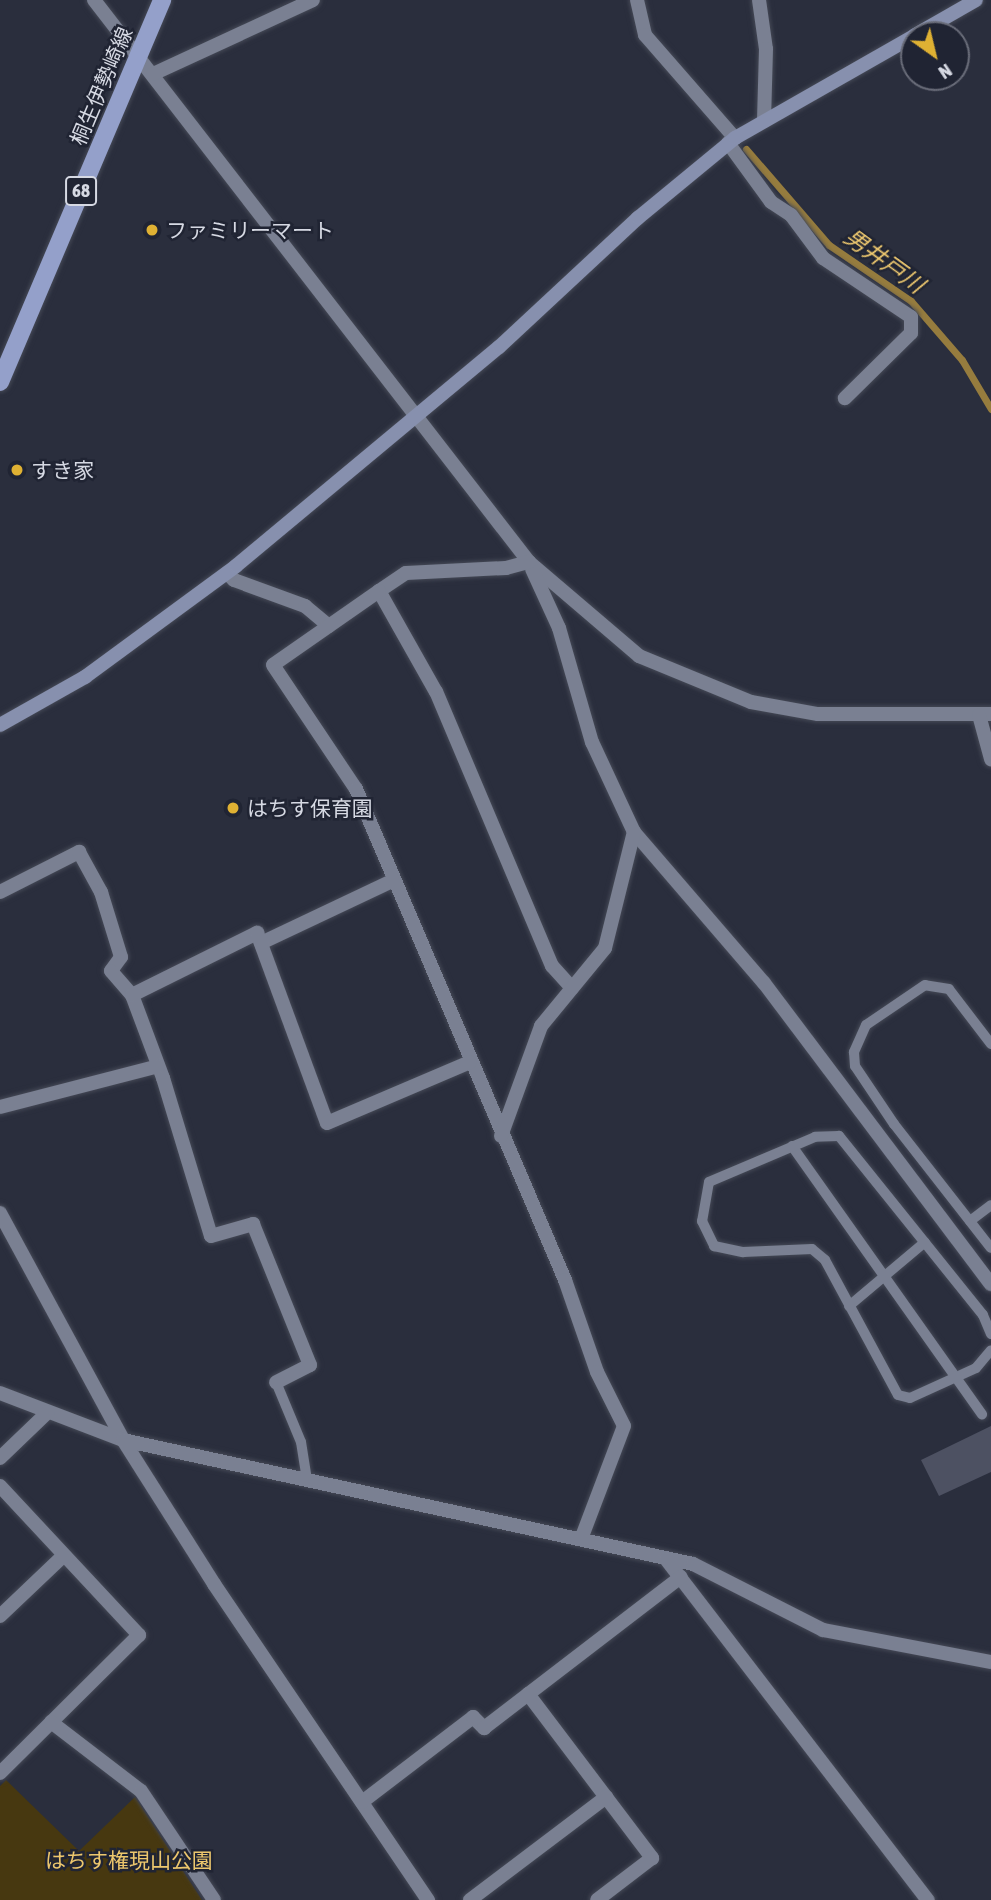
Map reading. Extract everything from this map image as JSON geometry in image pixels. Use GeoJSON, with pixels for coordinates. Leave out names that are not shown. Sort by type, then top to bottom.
{"type":"FeatureCollection","features":[{"type":"Feature","properties":{"kind":"main road","name":"桐生伊勢崎線"},"geometry":{"type":"LineString","coordinates":[[0,382],[162,0]]}},
{"type":"Feature","properties":{"kind":"street"},"geometry":{"type":"LineString","coordinates":[[94,0],[528,562],[639,656],[751,702],[818,714],[985,714],[991,759]]}},
{"type":"Feature","properties":{"kind":"street"},"geometry":{"type":"LineString","coordinates":[[153,74],[313,0]]}},
{"type":"Feature","properties":{"kind":"street"},"geometry":{"type":"LineString","coordinates":[[637,0],[645,35],[731,141],[771,202],[791,215],[822,258],[911,317],[911,333],[845,398]]}},
{"type":"Feature","properties":{"kind":"street"},"geometry":{"type":"LineString","coordinates":[[759,0],[766,49],[764,121]]}},
{"type":"Feature","properties":{"kind":"street"},"geometry":{"type":"LineString","coordinates":[[939,21],[976,0]]}},
{"type":"Feature","properties":{"kind":"street"},"geometry":{"type":"LineString","coordinates":[[0,725],[85,677],[227,573],[415,417],[731,141],[900,44]]}},
{"type":"Feature","properties":{"kind":"street"},"geometry":{"type":"LineString","coordinates":[[528,562],[506,568],[406,573],[273,665],[356,789],[500,1136],[565,1280],[597,1372],[624,1426],[581,1539]]}},
{"type":"Feature","properties":{"kind":"street"},"geometry":{"type":"LineString","coordinates":[[528,562],[559,628],[592,742],[634,832],[764,983],[991,1284]]}},
{"type":"Feature","properties":{"kind":"street"},"geometry":{"type":"LineString","coordinates":[[227,573],[234,580],[305,606],[329,626]]}},
{"type":"Feature","properties":{"kind":"street"},"geometry":{"type":"LineString","coordinates":[[379,591],[436,692],[552,965],[572,988]]}},
{"type":"Feature","properties":{"kind":"street"},"geometry":{"type":"LineString","coordinates":[[500,1136],[541,1027],[605,948],[634,832]]}},
{"type":"Feature","properties":{"kind":"street"},"geometry":{"type":"LineString","coordinates":[[0,892],[79,852],[102,892],[121,957],[111,971],[132,995],[158,1066],[211,1236],[253,1224],[310,1365],[276,1382]]}},
{"type":"Feature","properties":{"kind":"street"},"geometry":{"type":"LineString","coordinates":[[261,943],[394,880]]}},
{"type":"Feature","properties":{"kind":"street"},"geometry":{"type":"LineString","coordinates":[[132,995],[257,933],[327,1123],[470,1062]]}},
{"type":"Feature","properties":{"kind":"street"},"geometry":{"type":"LineString","coordinates":[[0,1107],[158,1066]]}},
{"type":"Feature","properties":{"kind":"street"},"geometry":{"type":"LineString","coordinates":[[0,1213],[123,1440],[428,1900]]}},
{"type":"Feature","properties":{"kind":"street"},"geometry":{"type":"LineString","coordinates":[[0,1393],[123,1440],[693,1564],[823,1630],[991,1662]]}},
{"type":"Feature","properties":{"kind":"street"},"geometry":{"type":"LineString","coordinates":[[0,1458],[48,1412]]}},
{"type":"Feature","properties":{"kind":"street"},"geometry":{"type":"LineString","coordinates":[[0,1486],[139,1635],[0,1773]]}},
{"type":"Feature","properties":{"kind":"street"},"geometry":{"type":"LineString","coordinates":[[0,1616],[64,1555]]}},
{"type":"Feature","properties":{"kind":"street"},"geometry":{"type":"LineString","coordinates":[[666,1559],[928,1900]]}},
{"type":"Feature","properties":{"kind":"street"},"geometry":{"type":"LineString","coordinates":[[362,1802],[473,1717],[484,1728],[681,1577]]}},
{"type":"Feature","properties":{"kind":"street"},"geometry":{"type":"LineString","coordinates":[[528,1694],[652,1858],[597,1900]]}},
{"type":"Feature","properties":{"kind":"street"},"geometry":{"type":"LineString","coordinates":[[51,1722],[141,1791],[214,1900]]}},
{"type":"Feature","properties":{"kind":"street"},"geometry":{"type":"LineString","coordinates":[[470,1900],[606,1797]]}},
{"type":"Feature","properties":{"kind":"lane"},"geometry":{"type":"LineString","coordinates":[[991,1044],[948,989],[925,985],[866,1025],[854,1052],[855,1066],[894,1124],[991,1248]]}},
{"type":"Feature","properties":{"kind":"lane"},"geometry":{"type":"LineString","coordinates":[[991,1335],[983,1315],[839,1136],[815,1137],[709,1182],[702,1221],[707,1238],[725,1251],[812,1250],[825,1260],[898,1395],[910,1398],[976,1368],[991,1350]]}},
{"type":"Feature","properties":{"kind":"lane"},"geometry":{"type":"LineString","coordinates":[[792,1146],[982,1413]]}},
{"type":"Feature","properties":{"kind":"lane"},"geometry":{"type":"LineString","coordinates":[[970,1221],[991,1205]]}},
{"type":"Feature","properties":{"kind":"lane"},"geometry":{"type":"LineString","coordinates":[[849,1306],[925,1242]]}},
{"type":"Feature","properties":{"kind":"lane"},"geometry":{"type":"LineString","coordinates":[[276,1382],[301,1442],[307,1480]]}},
{"type":"Feature","properties":{"kind":"green space","name":"はちす権現山公園"},"geometry":{"type":"Polygon","coordinates":[[[6,1780],[79,1851],[135,1797],[202,1900],[0,1900],[0,1786],[6,1780]]]}},
{"type":"Feature","properties":{"kind":"building"},"geometry":{"type":"Polygon","coordinates":[[[991,1426],[991,1472],[939,1496],[921,1460],[991,1426]]]}},
{"type":"Feature","properties":{"kind":"waterway","name":"男井戸川"},"geometry":{"type":"LineString","coordinates":[[746,149],[829,245],[911,301],[962,360],[991,409]]}},
{"type":"Feature","properties":{"kind":"place","name":"ファミリーマート"},"geometry":{"type":"Point","coordinates":[152,230]}},
{"type":"Feature","properties":{"kind":"place","name":"すき家"},"geometry":{"type":"Point","coordinates":[17,470]}},
{"type":"Feature","properties":{"kind":"place","name":"はちす保育園"},"geometry":{"type":"Point","coordinates":[233,808]}}]}
